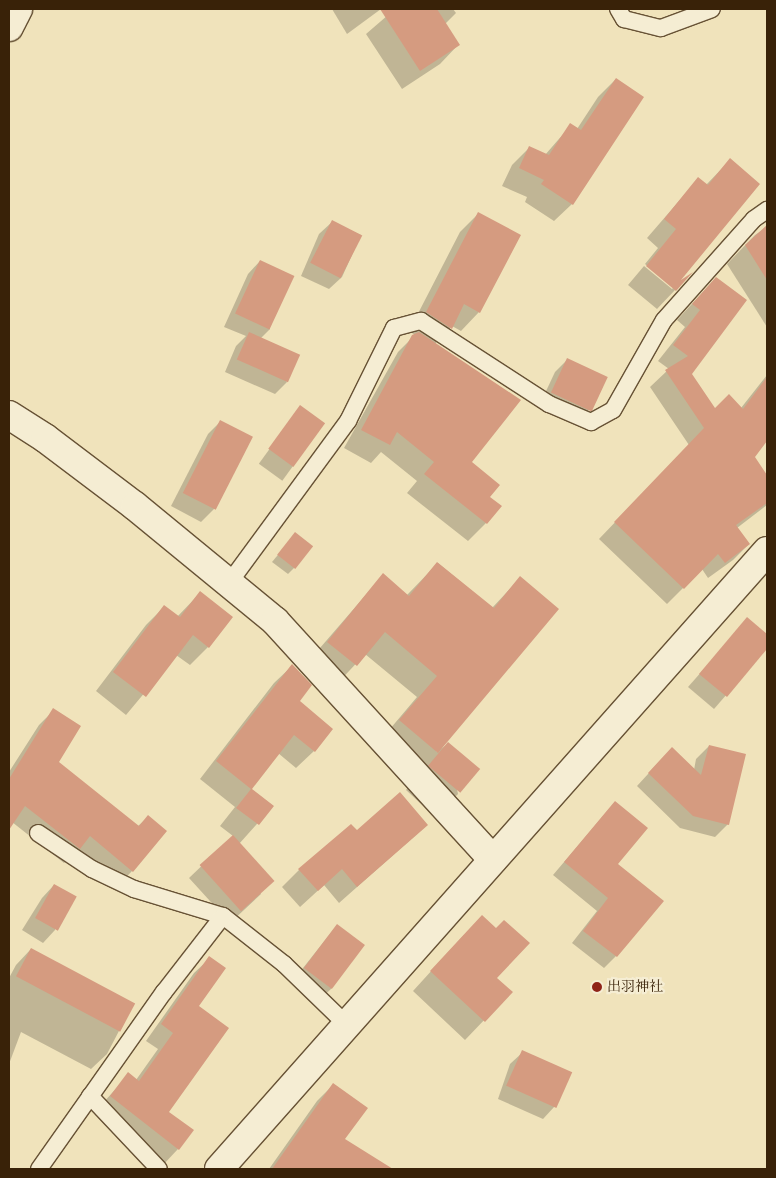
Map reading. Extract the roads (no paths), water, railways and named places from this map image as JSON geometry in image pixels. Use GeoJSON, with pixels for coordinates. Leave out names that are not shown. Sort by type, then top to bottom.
{"type":"FeatureCollection","features":[{"type":"Feature","properties":{"kind":"street"},"geometry":{"type":"LineString","coordinates":[[9,27],[18,9]]}},
{"type":"Feature","properties":{"kind":"street"},"geometry":{"type":"LineString","coordinates":[[9,416],[45,438],[128,500],[275,621],[493,860]]}},
{"type":"Feature","properties":{"kind":"street"},"geometry":{"type":"LineString","coordinates":[[219,1169],[767,551]]}},
{"type":"Feature","properties":{"kind":"lane"},"geometry":{"type":"LineString","coordinates":[[618,9],[624,19],[661,28],[712,9]]}},
{"type":"Feature","properties":{"kind":"lane"},"geometry":{"type":"LineString","coordinates":[[229,583],[348,421],[394,328],[421,321],[549,404],[591,422],[613,410],[664,320],[754,219],[767,210]]}},
{"type":"Feature","properties":{"kind":"lane"},"geometry":{"type":"LineString","coordinates":[[38,833],[92,868],[134,889],[223,916],[284,964],[346,1025]]}},
{"type":"Feature","properties":{"kind":"lane"},"geometry":{"type":"LineString","coordinates":[[39,1169],[90,1096],[223,916]]}},
{"type":"Feature","properties":{"kind":"lane"},"geometry":{"type":"LineString","coordinates":[[90,1096],[159,1169]]}},
{"type":"Feature","properties":{"kind":"place","name":"出羽神社"},"geometry":{"type":"Point","coordinates":[597,987]}}]}
